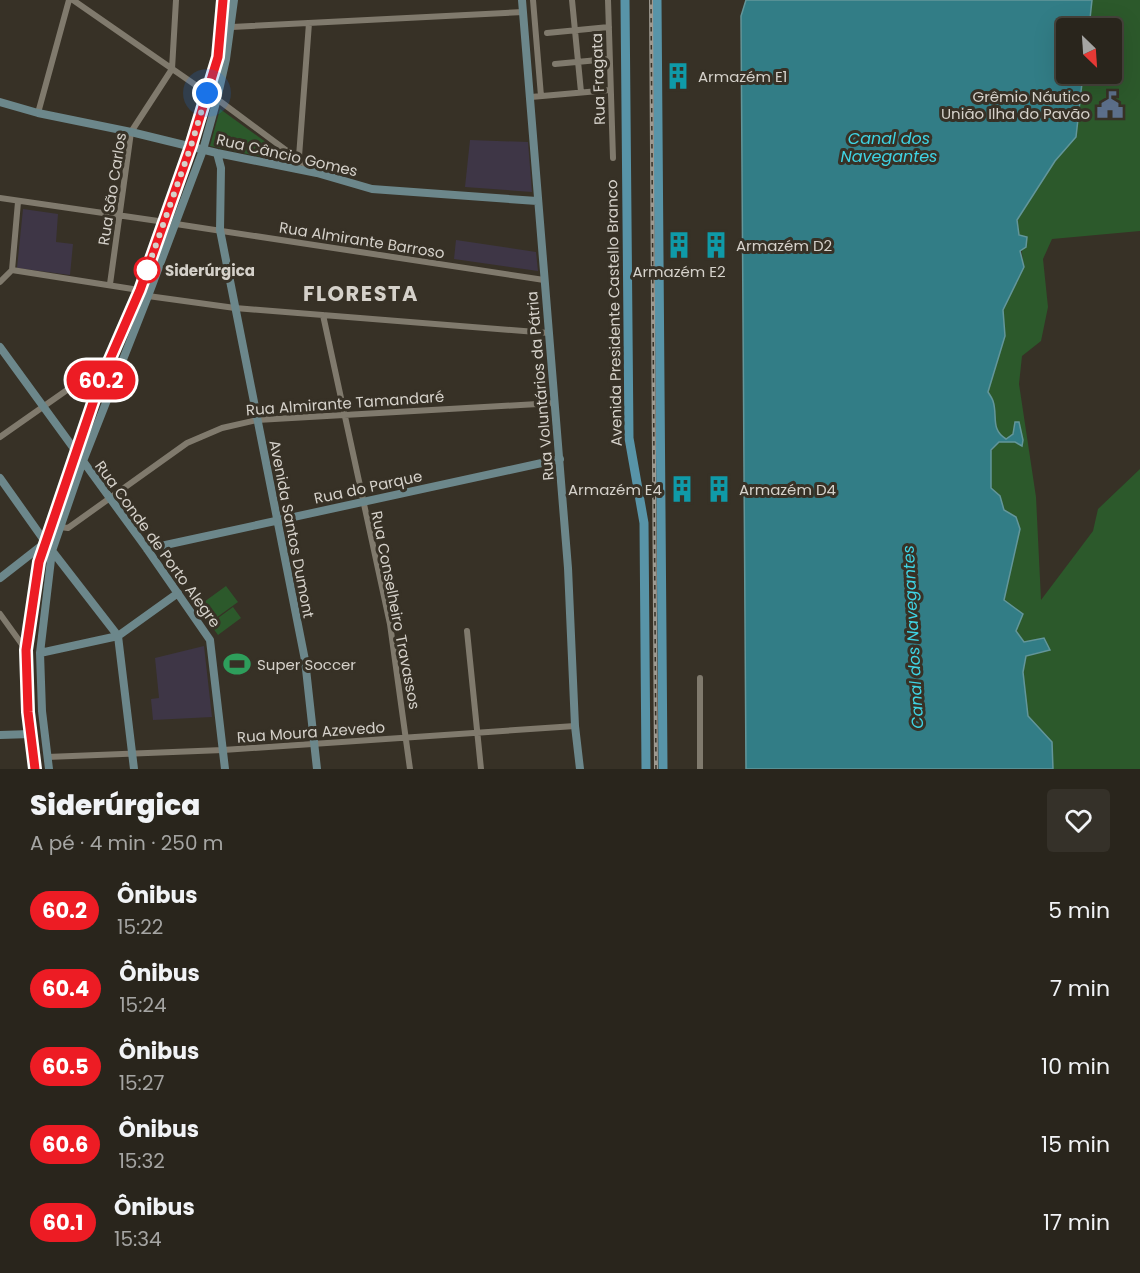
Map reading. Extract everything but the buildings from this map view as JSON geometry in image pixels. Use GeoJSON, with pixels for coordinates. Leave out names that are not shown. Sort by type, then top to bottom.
{"type":"FeatureCollection","features":[{"type":"Feature","properties":{"kind":"main road"},"geometry":{"type":"LineString","coordinates":[[36,769],[31,734],[26,650],[39,562],[100,382],[140,290],[191,146],[218,57],[223,0]]}},
{"type":"Feature","properties":{"kind":"main road"},"geometry":{"type":"LineString","coordinates":[[49,769],[42,711],[40,653],[52,551],[82,461],[203,150],[217,99],[232,27],[234,0]]}},
{"type":"Feature","properties":{"kind":"main road","name":"Rua Voluntários da Pátria"},"geometry":{"type":"LineString","coordinates":[[522,0],[560,459],[568,568],[575,726],[580,769]]}},
{"type":"Feature","properties":{"kind":"main road","name":"Avenida Presidente Castello Branco"},"geometry":{"type":"LineString","coordinates":[[625,0],[629,438],[644,523],[646,769]]}},
{"type":"Feature","properties":{"kind":"main road"},"geometry":{"type":"LineString","coordinates":[[657,0],[663,769]]}},
{"type":"Feature","properties":{"kind":"main road","name":"Rua Câncio Gomes"},"geometry":{"type":"LineString","coordinates":[[0,102],[38,113],[131,132],[203,150],[317,173],[372,189],[537,201]]}},
{"type":"Feature","properties":{"kind":"main road","name":"Avenida Santos Dumont"},"geometry":{"type":"LineString","coordinates":[[217,153],[221,168],[220,230],[305,660],[317,769]]}},
{"type":"Feature","properties":{"kind":"main road","name":"Rua Conde de Porto Alegre"},"geometry":{"type":"LineString","coordinates":[[0,347],[147,549],[210,640],[223,750]]}},
{"type":"Feature","properties":{"kind":"main road","name":"Rua do Parque"},"geometry":{"type":"LineString","coordinates":[[147,549],[560,459]]}},
{"type":"Feature","properties":{"kind":"main road"},"geometry":{"type":"LineString","coordinates":[[0,478],[46,543],[118,636],[132,757]]}},
{"type":"Feature","properties":{"kind":"main road"},"geometry":{"type":"LineString","coordinates":[[0,578],[46,543]]}},
{"type":"Feature","properties":{"kind":"main road"},"geometry":{"type":"LineString","coordinates":[[40,653],[118,636],[178,593]]}},
{"type":"Feature","properties":{"kind":"main road"},"geometry":{"type":"LineString","coordinates":[[0,735],[31,734]]}},
{"type":"Feature","properties":{"kind":"main road"},"geometry":{"type":"LineString","coordinates":[[223,750],[225,769]]}},
{"type":"Feature","properties":{"kind":"street"},"geometry":{"type":"LineString","coordinates":[[38,113],[71,0],[207,93]]}},
{"type":"Feature","properties":{"kind":"street","name":"Rua São Carlos"},"geometry":{"type":"LineString","coordinates":[[110,284],[131,132],[172,69],[176,0]]}},
{"type":"Feature","properties":{"kind":"street"},"geometry":{"type":"LineString","coordinates":[[538,0],[533,0],[541,96]]}},
{"type":"Feature","properties":{"kind":"street"},"geometry":{"type":"LineString","coordinates":[[572,0],[581,92]]}},
{"type":"Feature","properties":{"kind":"street","name":"Rua Fragata"},"geometry":{"type":"LineString","coordinates":[[608,0],[613,158]]}},
{"type":"Feature","properties":{"kind":"street"},"geometry":{"type":"LineString","coordinates":[[232,27],[523,12]]}},
{"type":"Feature","properties":{"kind":"street"},"geometry":{"type":"LineString","coordinates":[[298,170],[309,23]]}},
{"type":"Feature","properties":{"kind":"street"},"geometry":{"type":"LineString","coordinates":[[547,33],[609,27]]}},
{"type":"Feature","properties":{"kind":"street"},"geometry":{"type":"LineString","coordinates":[[555,64],[609,59]]}},
{"type":"Feature","properties":{"kind":"street"},"geometry":{"type":"LineString","coordinates":[[531,97],[610,90]]}},
{"type":"Feature","properties":{"kind":"street"},"geometry":{"type":"LineString","coordinates":[[217,99],[317,173]]}},
{"type":"Feature","properties":{"kind":"street"},"geometry":{"type":"LineString","coordinates":[[0,198],[165,222]]}},
{"type":"Feature","properties":{"kind":"street"},"geometry":{"type":"LineString","coordinates":[[0,282],[12,270],[18,202]]}},
{"type":"Feature","properties":{"kind":"street","name":"Rua Almirante Barroso"},"geometry":{"type":"LineString","coordinates":[[176,224],[544,280]]}},
{"type":"Feature","properties":{"kind":"street"},"geometry":{"type":"LineString","coordinates":[[12,270],[140,290]]}},
{"type":"Feature","properties":{"kind":"street"},"geometry":{"type":"LineString","coordinates":[[148,296],[235,308],[549,333]]}},
{"type":"Feature","properties":{"kind":"street","name":"Rua Conselheiro Travassos"},"geometry":{"type":"LineString","coordinates":[[323,315],[390,624],[411,769]]}},
{"type":"Feature","properties":{"kind":"street"},"geometry":{"type":"LineString","coordinates":[[0,438],[67,390]]}},
{"type":"Feature","properties":{"kind":"street","name":"Rua Almirante Tamandaré"},"geometry":{"type":"LineString","coordinates":[[60,527],[68,528],[187,443],[222,428],[256,420],[555,403]]}},
{"type":"Feature","properties":{"kind":"street"},"geometry":{"type":"LineString","coordinates":[[0,614],[26,650]]}},
{"type":"Feature","properties":{"kind":"street"},"geometry":{"type":"LineString","coordinates":[[467,631],[481,769]]}},
{"type":"Feature","properties":{"kind":"street"},"geometry":{"type":"LineString","coordinates":[[700,678],[700,769]]}},
{"type":"Feature","properties":{"kind":"street","name":"Rua Moura Azevedo"},"geometry":{"type":"LineString","coordinates":[[47,757],[132,757],[575,726]]}},
{"type":"Feature","properties":{"kind":"shaded area"},"geometry":{"type":"Polygon","coordinates":[[[470,140],[528,142],[532,192],[465,187],[470,140]]]}},
{"type":"Feature","properties":{"kind":"shaded area"},"geometry":{"type":"Polygon","coordinates":[[[23,209],[58,214],[56,242],[73,244],[70,275],[17,268],[23,209]]]}},
{"type":"Feature","properties":{"kind":"shaded area"},"geometry":{"type":"Polygon","coordinates":[[[456,240],[536,252],[538,271],[454,259],[456,240]]]}},
{"type":"Feature","properties":{"kind":"shaded area"},"geometry":{"type":"Polygon","coordinates":[[[204,646],[212,717],[153,720],[151,699],[159,698],[155,658],[204,646]]]}},
{"type":"Feature","properties":{"kind":"green space"},"geometry":{"type":"Polygon","coordinates":[[[1092,0],[1140,0],[1140,231],[1052,239],[1043,259],[1048,307],[1041,341],[1022,356],[1019,384],[1036,497],[1041,600],[1093,531],[1098,509],[1140,469],[1140,769],[1053,769],[1052,742],[1028,716],[1023,672],[1026,656],[1050,650],[1024,642],[1016,631],[1004,600],[1020,529],[1016,517],[1004,510],[1000,496],[991,488],[991,451],[999,442],[1015,442],[1015,422],[1013,434],[1006,439],[998,431],[993,401],[988,392],[1005,336],[1003,310],[1024,267],[1017,220],[1055,161],[1076,137],[1082,84],[1122,84],[1122,18],[1090,18],[1092,0]]]}},
{"type":"Feature","properties":{"kind":"green space"},"geometry":{"type":"Polygon","coordinates":[[[220,109],[296,164],[210,146],[220,109]]]}},
{"type":"Feature","properties":{"kind":"green space"},"geometry":{"type":"Polygon","coordinates":[[[226,586],[238,602],[209,623],[197,607],[226,586]]]}},
{"type":"Feature","properties":{"kind":"green space"},"geometry":{"type":"Polygon","coordinates":[[[233,607],[241,618],[218,635],[210,624],[233,607]]]}},
{"type":"Feature","properties":{"kind":"water","name":"Canal dos Navegantes"},"geometry":{"type":"Polygon","coordinates":[[[746,0],[1092,0],[1090,18],[1056,18],[1056,84],[1082,84],[1076,137],[1055,161],[1017,220],[1019,235],[1027,237],[1026,247],[1020,251],[1024,267],[1003,310],[1005,336],[988,392],[993,401],[998,431],[1006,439],[1013,434],[1015,422],[1019,422],[1023,440],[1022,446],[1015,442],[999,442],[991,450],[991,488],[1000,496],[1004,510],[1016,517],[1020,529],[1004,600],[1023,614],[1016,631],[1024,642],[1044,638],[1050,650],[1026,656],[1023,672],[1028,716],[1052,742],[1053,769],[746,769],[741,16],[746,0]]]}},
{"type":"Feature","properties":{"kind":"railway"},"geometry":{"type":"LineString","coordinates":[[651,0],[656,769]]}},
{"type":"Feature","properties":{"kind":"bus line","name":"60.2"},"geometry":{"type":"LineString","coordinates":[[35,769],[28,712],[26,650],[39,562],[100,382],[140,290],[191,146],[218,57],[223,0]]}},
{"type":"Feature","properties":{"kind":"place","name":"Armazém E1"},"geometry":{"type":"Point","coordinates":[678,76]}},
{"type":"Feature","properties":{"kind":"place","name":"Grêmio Náutico União Ilha do Pavão"},"geometry":{"type":"Point","coordinates":[1110,105]}},
{"type":"Feature","properties":{"kind":"place","name":"Armazém E2"},"geometry":{"type":"Point","coordinates":[679,245]}},
{"type":"Feature","properties":{"kind":"place","name":"Armazém D2"},"geometry":{"type":"Point","coordinates":[716,245]}},
{"type":"Feature","properties":{"kind":"place","name":"Siderúrgica"},"geometry":{"type":"Point","coordinates":[147,270]}},
{"type":"Feature","properties":{"kind":"place","name":"Armazém E4"},"geometry":{"type":"Point","coordinates":[682,489]}},
{"type":"Feature","properties":{"kind":"place","name":"Armazém D4"},"geometry":{"type":"Point","coordinates":[719,489]}},
{"type":"Feature","properties":{"kind":"place","name":"Super Soccer"},"geometry":{"type":"Point","coordinates":[237,664]}},
{"type":"Feature","properties":{"kind":"district","name":"FLORESTA"},"geometry":{"type":"Point","coordinates":[361,293]}},
{"type":"Feature","properties":{"kind":"route"},"geometry":{"type":"LineString","coordinates":[[147,270],[146,273],[191,146],[207,93]]}}]}
